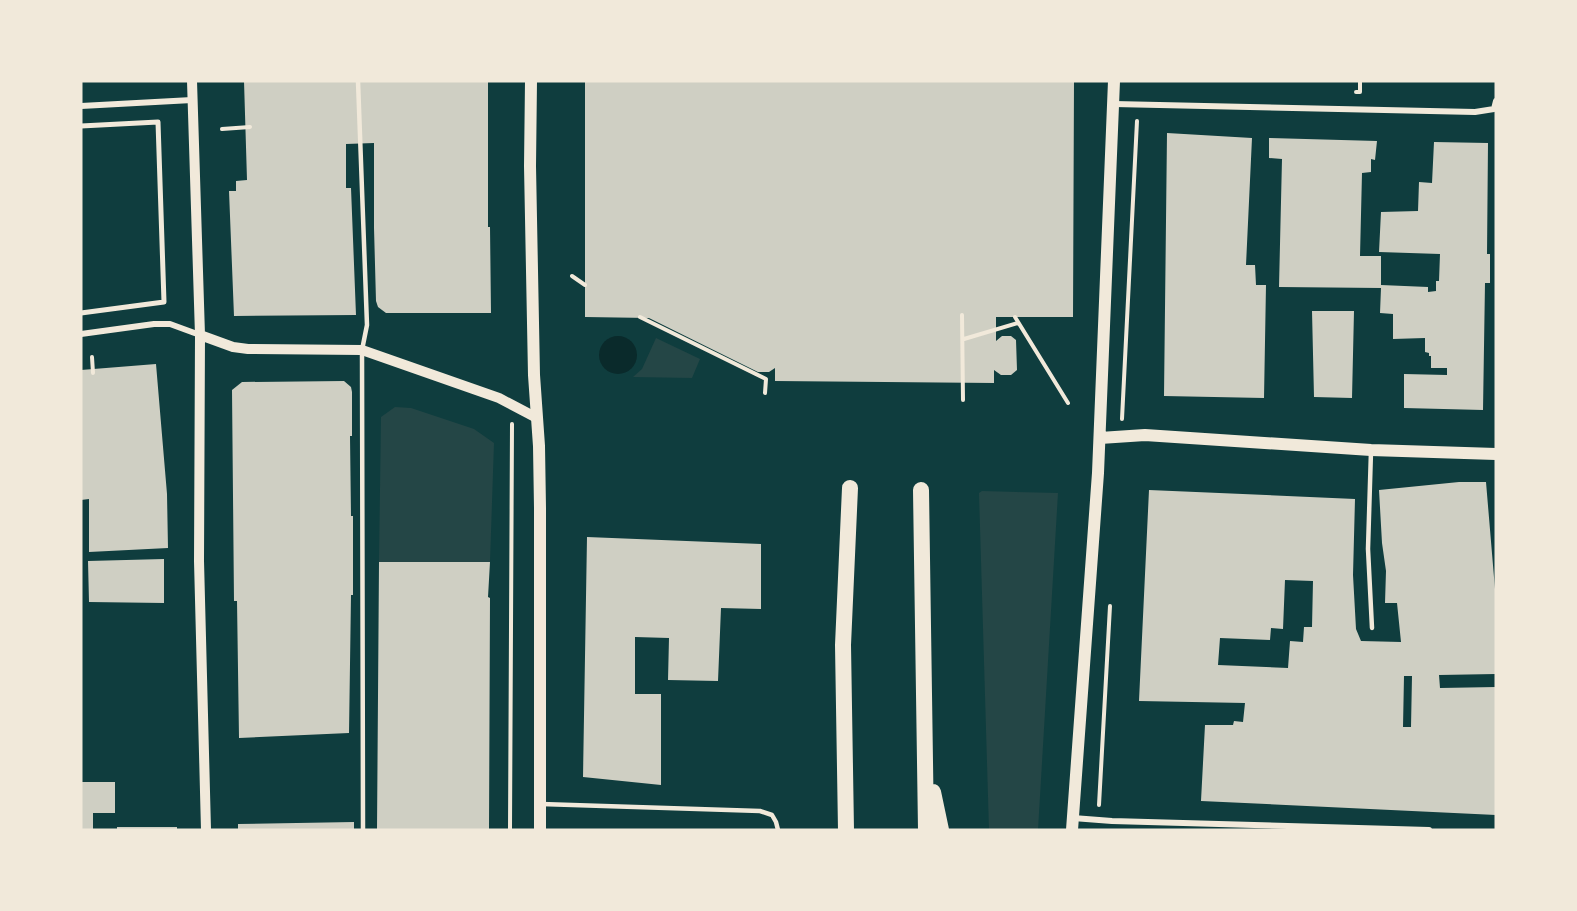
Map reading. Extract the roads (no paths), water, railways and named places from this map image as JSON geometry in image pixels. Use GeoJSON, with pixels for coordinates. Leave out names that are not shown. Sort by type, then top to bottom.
{"type":"FeatureCollection","features":[{"type":"Feature","properties":{"kind":"highway"},"geometry":{"type":"LineString","coordinates":[[846,830],[843,645],[850,488]]}},
{"type":"Feature","properties":{"kind":"highway"},"geometry":{"type":"LineString","coordinates":[[921,490],[926,830]]}},
{"type":"Feature","properties":{"kind":"highway"},"geometry":{"type":"LineString","coordinates":[[925,756],[941,830]]}},
{"type":"Feature","properties":{"kind":"main road"},"geometry":{"type":"LineString","coordinates":[[531,81],[530,166],[534,375],[540,520],[540,830]]}},
{"type":"Feature","properties":{"kind":"main road"},"geometry":{"type":"LineString","coordinates":[[1072,824],[1100,438],[1114,81]]}},
{"type":"Feature","properties":{"kind":"main road"},"geometry":{"type":"LineString","coordinates":[[1100,438],[1145,435],[1371,450],[1496,454]]}},
{"type":"Feature","properties":{"kind":"street"},"geometry":{"type":"LineString","coordinates":[[192,81],[200,335],[199,573],[207,830]]}},
{"type":"Feature","properties":{"kind":"street"},"geometry":{"type":"LineString","coordinates":[[81,106],[192,100]]}},
{"type":"Feature","properties":{"kind":"street"},"geometry":{"type":"LineString","coordinates":[[1114,104],[1475,112],[1495,111],[1496,101]]}},
{"type":"Feature","properties":{"kind":"street"},"geometry":{"type":"LineString","coordinates":[[81,126],[158,122],[164,302],[81,313]]}},
{"type":"Feature","properties":{"kind":"street"},"geometry":{"type":"LineString","coordinates":[[81,334],[170,324],[233,347],[362,350],[500,398],[537,418]]}},
{"type":"Feature","properties":{"kind":"street"},"geometry":{"type":"LineString","coordinates":[[1072,824],[1112,821],[1429,830]]}},
{"type":"Feature","properties":{"kind":"lane"},"geometry":{"type":"LineString","coordinates":[[358,81],[367,325],[362,350],[363,830]]}},
{"type":"Feature","properties":{"kind":"lane"},"geometry":{"type":"LineString","coordinates":[[1371,450],[1368,549],[1372,628]]}},
{"type":"Feature","properties":{"kind":"lane"},"geometry":{"type":"LineString","coordinates":[[541,804],[760,811],[772,815],[778,830]]}}]}
